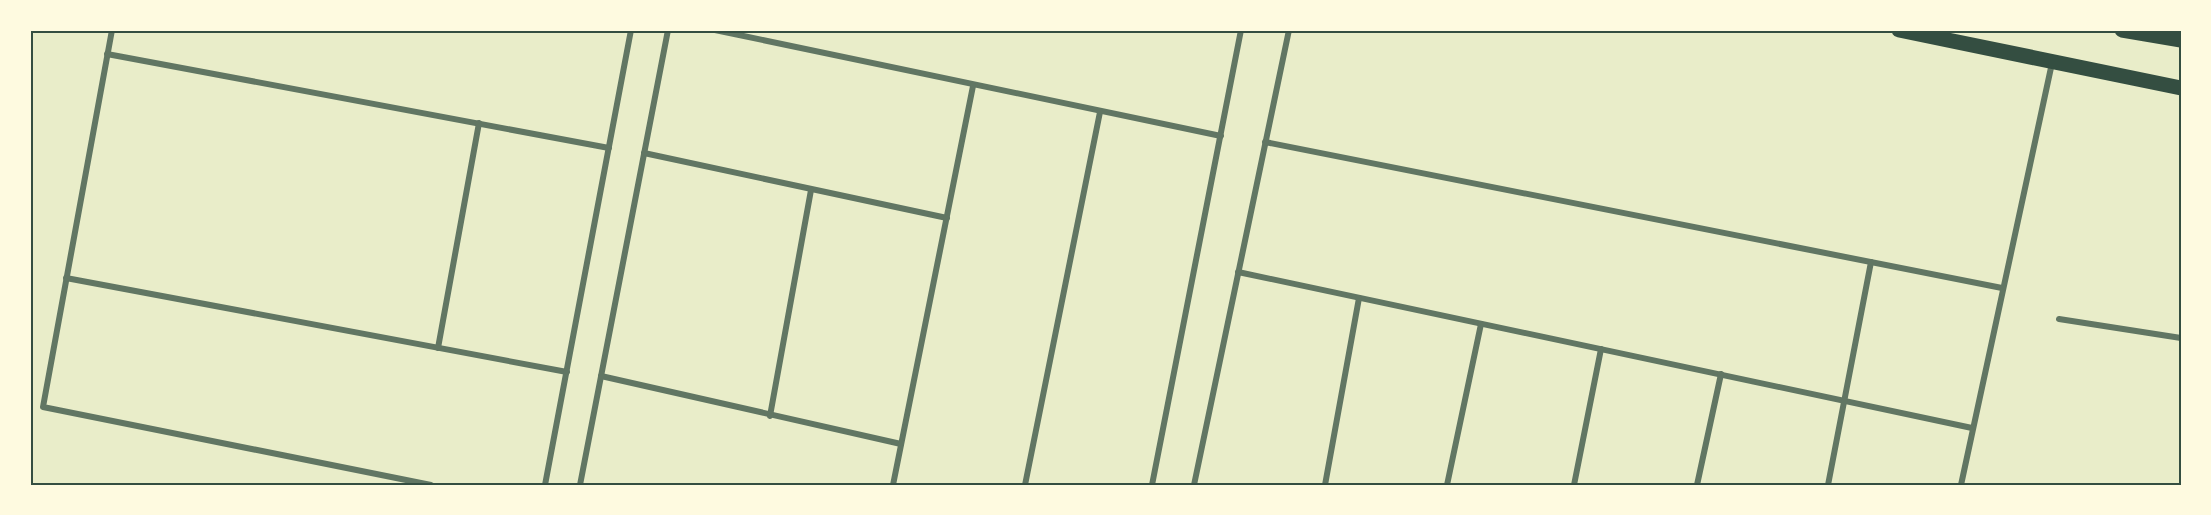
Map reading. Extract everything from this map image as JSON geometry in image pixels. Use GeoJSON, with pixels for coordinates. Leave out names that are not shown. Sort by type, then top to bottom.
{"type":"FeatureCollection","features":[{"type":"Feature","properties":{"kind":"main road"},"geometry":{"type":"LineString","coordinates":[[1899,30],[2181,88]]}},
{"type":"Feature","properties":{"kind":"main road"},"geometry":{"type":"LineString","coordinates":[[2122,30],[2181,40]]}},
{"type":"Feature","properties":{"kind":"street"},"geometry":{"type":"LineString","coordinates":[[112,30],[43,407],[431,485]]}},
{"type":"Feature","properties":{"kind":"street"},"geometry":{"type":"LineString","coordinates":[[545,485],[631,30]]}},
{"type":"Feature","properties":{"kind":"street"},"geometry":{"type":"LineString","coordinates":[[580,485],[669,30]]}},
{"type":"Feature","properties":{"kind":"street"},"geometry":{"type":"LineString","coordinates":[[715,30],[973,86],[1221,136]]}},
{"type":"Feature","properties":{"kind":"street"},"geometry":{"type":"LineString","coordinates":[[1152,485],[1241,30]]}},
{"type":"Feature","properties":{"kind":"street"},"geometry":{"type":"LineString","coordinates":[[1194,485],[1289,30]]}},
{"type":"Feature","properties":{"kind":"street"},"geometry":{"type":"LineString","coordinates":[[107,54],[609,148]]}},
{"type":"Feature","properties":{"kind":"street"},"geometry":{"type":"LineString","coordinates":[[1961,485],[2001,288],[2052,63]]}},
{"type":"Feature","properties":{"kind":"street"},"geometry":{"type":"LineString","coordinates":[[893,485],[973,86]]}},
{"type":"Feature","properties":{"kind":"street"},"geometry":{"type":"LineString","coordinates":[[1025,485],[1100,112]]}},
{"type":"Feature","properties":{"kind":"street"},"geometry":{"type":"LineString","coordinates":[[438,348],[479,123]]}},
{"type":"Feature","properties":{"kind":"street"},"geometry":{"type":"LineString","coordinates":[[1265,142],[2001,288]]}},
{"type":"Feature","properties":{"kind":"street"},"geometry":{"type":"LineString","coordinates":[[644,153],[947,218]]}},
{"type":"Feature","properties":{"kind":"street"},"geometry":{"type":"LineString","coordinates":[[770,416],[811,190]]}},
{"type":"Feature","properties":{"kind":"street"},"geometry":{"type":"LineString","coordinates":[[1828,485],[1871,262]]}},
{"type":"Feature","properties":{"kind":"street"},"geometry":{"type":"LineString","coordinates":[[1238,272],[1972,428]]}},
{"type":"Feature","properties":{"kind":"street"},"geometry":{"type":"LineString","coordinates":[[66,278],[567,372]]}},
{"type":"Feature","properties":{"kind":"street"},"geometry":{"type":"LineString","coordinates":[[1325,485],[1359,298]]}},
{"type":"Feature","properties":{"kind":"street"},"geometry":{"type":"LineString","coordinates":[[2059,320],[2181,338]]}},
{"type":"Feature","properties":{"kind":"street"},"geometry":{"type":"LineString","coordinates":[[1447,485],[1481,324]]}},
{"type":"Feature","properties":{"kind":"street"},"geometry":{"type":"LineString","coordinates":[[1574,485],[1601,349]]}},
{"type":"Feature","properties":{"kind":"street"},"geometry":{"type":"LineString","coordinates":[[1697,485],[1721,374]]}},
{"type":"Feature","properties":{"kind":"street"},"geometry":{"type":"LineString","coordinates":[[601,376],[901,444]]}}]}
